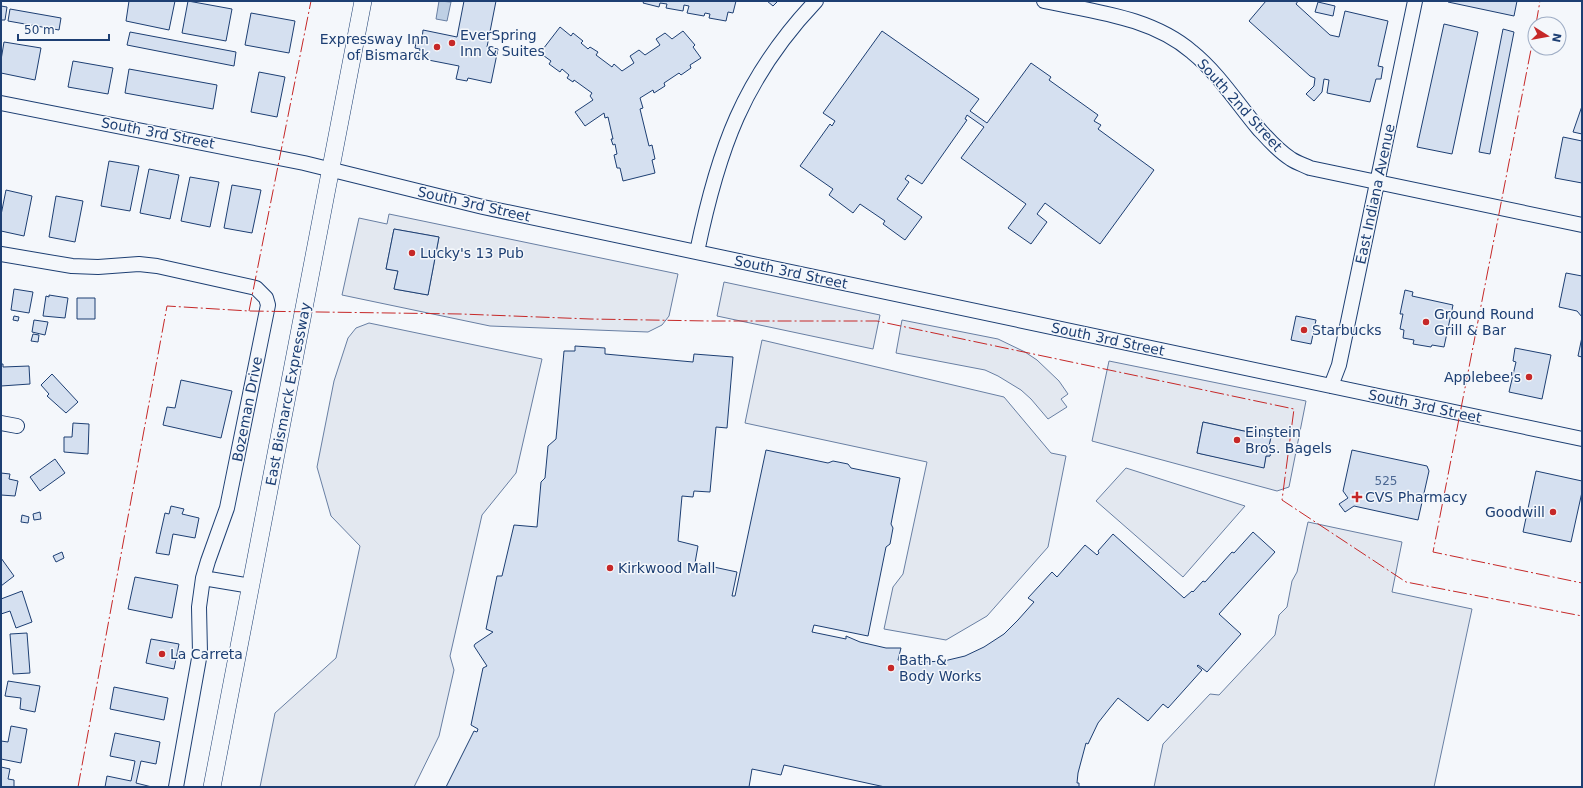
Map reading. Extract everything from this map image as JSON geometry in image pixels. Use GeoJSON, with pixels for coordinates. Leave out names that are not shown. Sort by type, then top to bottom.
{"type":"FeatureCollection","features":[{"type":"Feature","properties":{"kind":"main road","name":"East Bismarck Expressway"},"geometry":{"type":"LineString","coordinates":[[212,787],[363,1]]}},
{"type":"Feature","properties":{"kind":"street"},"geometry":{"type":"LineString","coordinates":[[697,252],[718,164],[742,105],[777,48],[816,1]]}},
{"type":"Feature","properties":{"kind":"street","name":"South 2nd Street"},"geometry":{"type":"LineString","coordinates":[[1044,1],[1125,18],[1166,34],[1185,46],[1201,59],[1275,147],[1291,159],[1310,168],[1582,225]]}},
{"type":"Feature","properties":{"kind":"street","name":"East Indiana Avenue"},"geometry":{"type":"LineString","coordinates":[[1331,386],[1339,365],[1415,1]]}},
{"type":"Feature","properties":{"kind":"street","name":"South 3rd Street"},"geometry":{"type":"LineString","coordinates":[[1,103],[232,148],[331,170],[483,207],[1582,439]]}},
{"type":"Feature","properties":{"kind":"street","name":"Bozeman Drive"},"geometry":{"type":"LineString","coordinates":[[1,254],[72,266],[98,267],[139,264],[157,266],[256,288],[262,292],[266,298],[268,305],[227,508],[203,578],[199,607],[200,653],[176,787]]}},
{"type":"Feature","properties":{"kind":"street"},"geometry":{"type":"LineString","coordinates":[[1,424],[17,426]]}},
{"type":"Feature","properties":{"kind":"street"},"geometry":{"type":"LineString","coordinates":[[203,578],[251,586]]}},
{"type":"Feature","properties":{"kind":"shaded area"},"geometry":{"type":"Polygon","coordinates":[[[389,214],[678,274],[669,316],[662,325],[648,332],[490,326],[342,295],[359,218],[387,224],[389,214]],[[394,229],[386,269],[398,271],[394,289],[428,295],[439,237],[394,229]]]}},
{"type":"Feature","properties":{"kind":"shaded area"},"geometry":{"type":"Polygon","coordinates":[[[724,282],[880,315],[873,349],[717,316],[724,282]]]}},
{"type":"Feature","properties":{"kind":"shaded area"},"geometry":{"type":"Polygon","coordinates":[[[902,320],[998,339],[1025,352],[1037,360],[1059,381],[1068,394],[1061,399],[1067,407],[1048,419],[1021,390],[985,370],[896,353],[902,320]]]}},
{"type":"Feature","properties":{"kind":"shaded area"},"geometry":{"type":"Polygon","coordinates":[[[369,323],[542,359],[516,473],[482,515],[450,656],[454,670],[439,736],[414,787],[260,787],[275,713],[336,658],[360,546],[331,516],[317,467],[334,381],[348,338],[356,328],[369,323]]]}},
{"type":"Feature","properties":{"kind":"shaded area"},"geometry":{"type":"Polygon","coordinates":[[[762,340],[1004,397],[1051,453],[1066,456],[1048,547],[987,616],[946,640],[884,629],[893,587],[903,574],[927,462],[745,423],[762,340]]]}},
{"type":"Feature","properties":{"kind":"shaded area"},"geometry":{"type":"Polygon","coordinates":[[[1109,361],[1306,401],[1289,487],[1277,491],[1092,441],[1109,361]],[[1203,422],[1197,453],[1264,467],[1266,456],[1270,456],[1271,451],[1268,450],[1271,437],[1203,422]]]}},
{"type":"Feature","properties":{"kind":"shaded area"},"geometry":{"type":"Polygon","coordinates":[[[1126,468],[1245,506],[1183,577],[1096,501],[1126,468]]]}},
{"type":"Feature","properties":{"kind":"shaded area"},"geometry":{"type":"Polygon","coordinates":[[[1308,522],[1402,542],[1392,592],[1472,609],[1434,787],[1154,787],[1163,744],[1210,694],[1219,695],[1275,635],[1279,615],[1287,607],[1292,581],[1297,572],[1308,522]]]}},
{"type":"Feature","properties":{"kind":"water"},"geometry":{"type":"Polygon","coordinates":[[[439,1],[451,2],[447,21],[436,19],[439,1]]]}},
{"type":"Feature","properties":{"kind":"building"},"geometry":{"type":"Polygon","coordinates":[[[129,1],[175,1],[169,30],[126,21],[129,1]]]}},
{"type":"Feature","properties":{"kind":"building"},"geometry":{"type":"Polygon","coordinates":[[[188,1],[232,9],[226,41],[182,33],[188,1]]]}},
{"type":"Feature","properties":{"kind":"building","name":"EverSpring Inn & Suites"},"geometry":{"type":"Polygon","coordinates":[[[464,1],[496,1],[487,47],[498,49],[491,83],[468,78],[467,81],[456,79],[459,66],[418,58],[420,49],[415,48],[417,38],[422,39],[423,30],[457,37],[464,1]]]}},
{"type":"Feature","properties":{"kind":"building"},"geometry":{"type":"Polygon","coordinates":[[[644,1],[736,1],[733,13],[728,12],[726,21],[709,18],[710,14],[705,13],[704,16],[687,13],[689,6],[684,5],[683,11],[666,8],[667,4],[660,3],[659,7],[643,3],[644,1]]]}},
{"type":"Feature","properties":{"kind":"building"},"geometry":{"type":"Polygon","coordinates":[[[767,1],[778,1],[773,6],[767,1]]]}},
{"type":"Feature","properties":{"kind":"building"},"geometry":{"type":"Polygon","coordinates":[[[1266,1],[1298,1],[1296,4],[1330,35],[1339,37],[1345,11],[1388,21],[1378,66],[1383,67],[1381,79],[1376,79],[1370,102],[1327,93],[1329,80],[1324,79],[1322,92],[1314,101],[1306,94],[1314,86],[1315,78],[1310,76],[1249,21],[1266,1]]]}},
{"type":"Feature","properties":{"kind":"building"},"geometry":{"type":"Polygon","coordinates":[[[1448,1],[1517,1],[1514,16],[1448,1]]]}},
{"type":"Feature","properties":{"kind":"building"},"geometry":{"type":"Polygon","coordinates":[[[1318,2],[1335,6],[1333,16],[1315,12],[1318,2]]]}},
{"type":"Feature","properties":{"kind":"building"},"geometry":{"type":"Polygon","coordinates":[[[1,6],[7,7],[5,20],[1,20],[1,6]]]}},
{"type":"Feature","properties":{"kind":"building"},"geometry":{"type":"Polygon","coordinates":[[[10,9],[61,18],[59,30],[8,21],[10,9]]]}},
{"type":"Feature","properties":{"kind":"building"},"geometry":{"type":"Polygon","coordinates":[[[251,13],[295,21],[289,53],[245,45],[251,13]]]}},
{"type":"Feature","properties":{"kind":"building"},"geometry":{"type":"Polygon","coordinates":[[[1444,24],[1478,32],[1452,154],[1417,147],[1444,24]]]}},
{"type":"Feature","properties":{"kind":"building"},"geometry":{"type":"Polygon","coordinates":[[[560,27],[571,36],[573,33],[583,41],[581,43],[588,49],[590,47],[598,52],[596,55],[612,67],[614,64],[622,71],[634,63],[630,56],[639,50],[645,55],[660,45],[656,39],[665,33],[672,39],[683,31],[695,45],[693,47],[701,58],[690,65],[691,68],[681,75],[679,73],[664,83],[665,86],[654,93],[653,90],[640,98],[643,108],[640,109],[649,146],[652,145],[655,159],[652,160],[655,173],[623,181],[620,168],[617,168],[614,155],[617,154],[615,144],[613,145],[611,139],[613,139],[608,117],[605,118],[604,113],[585,126],[575,112],[593,100],[590,96],[592,93],[574,80],[573,82],[567,78],[569,75],[562,69],[560,72],[549,64],[551,61],[540,53],[560,27]]]}},
{"type":"Feature","properties":{"kind":"building"},"geometry":{"type":"Polygon","coordinates":[[[1503,29],[1514,32],[1490,154],[1479,152],[1503,29]]]}},
{"type":"Feature","properties":{"kind":"building"},"geometry":{"type":"Polygon","coordinates":[[[882,31],[979,99],[970,111],[987,123],[1031,63],[1051,77],[1049,80],[1098,115],[1094,121],[1101,125],[1098,129],[1154,170],[1100,244],[1045,203],[1037,214],[1047,222],[1031,244],[1008,228],[1026,204],[961,158],[984,127],[967,115],[965,119],[967,120],[922,184],[908,175],[905,179],[909,182],[897,199],[922,217],[905,240],[883,224],[885,221],[860,204],[853,213],[829,195],[833,189],[800,166],[830,124],[832,126],[835,121],[823,113],[882,31]]]}},
{"type":"Feature","properties":{"kind":"building"},"geometry":{"type":"Polygon","coordinates":[[[130,32],[236,52],[234,66],[127,45],[130,32]]]}},
{"type":"Feature","properties":{"kind":"building"},"geometry":{"type":"Polygon","coordinates":[[[4,42],[41,48],[35,80],[1,73],[1,60],[4,42]]]}},
{"type":"Feature","properties":{"kind":"building"},"geometry":{"type":"Polygon","coordinates":[[[73,61],[113,68],[108,94],[68,87],[73,61]]]}},
{"type":"Feature","properties":{"kind":"building"},"geometry":{"type":"Polygon","coordinates":[[[129,69],[217,85],[213,109],[125,93],[129,69]]]}},
{"type":"Feature","properties":{"kind":"building"},"geometry":{"type":"Polygon","coordinates":[[[259,72],[285,77],[277,117],[251,112],[259,72]]]}},
{"type":"Feature","properties":{"kind":"building"},"geometry":{"type":"Polygon","coordinates":[[[1582,106],[1582,134],[1573,132],[1582,106]]]}},
{"type":"Feature","properties":{"kind":"building"},"geometry":{"type":"Polygon","coordinates":[[[1563,137],[1582,141],[1582,183],[1555,178],[1563,137]]]}},
{"type":"Feature","properties":{"kind":"building"},"geometry":{"type":"Polygon","coordinates":[[[109,161],[139,166],[130,211],[101,206],[109,161]]]}},
{"type":"Feature","properties":{"kind":"building"},"geometry":{"type":"Polygon","coordinates":[[[149,169],[179,175],[170,219],[140,213],[149,169]]]}},
{"type":"Feature","properties":{"kind":"building"},"geometry":{"type":"Polygon","coordinates":[[[190,177],[219,182],[210,227],[181,221],[190,177]]]}},
{"type":"Feature","properties":{"kind":"building"},"geometry":{"type":"Polygon","coordinates":[[[232,185],[261,190],[252,233],[224,228],[232,185]]]}},
{"type":"Feature","properties":{"kind":"building"},"geometry":{"type":"Polygon","coordinates":[[[6,190],[32,196],[24,236],[1,231],[1,215],[6,190]]]}},
{"type":"Feature","properties":{"kind":"building"},"geometry":{"type":"Polygon","coordinates":[[[56,196],[83,201],[75,242],[49,237],[56,196]]]}},
{"type":"Feature","properties":{"kind":"building","name":"Lucky's 13 Pub"},"geometry":{"type":"Polygon","coordinates":[[[394,229],[439,237],[428,295],[394,289],[398,271],[386,269],[394,229]]]}},
{"type":"Feature","properties":{"kind":"building"},"geometry":{"type":"Polygon","coordinates":[[[1566,273],[1582,276],[1582,317],[1577,311],[1559,307],[1566,273]]]}},
{"type":"Feature","properties":{"kind":"building"},"geometry":{"type":"Polygon","coordinates":[[[14,289],[33,292],[29,313],[11,310],[14,289]]]}},
{"type":"Feature","properties":{"kind":"building","name":"Ground Round Grill & Bar"},"geometry":{"type":"Polygon","coordinates":[[[1405,290],[1413,292],[1412,296],[1453,305],[1444,347],[1432,345],[1431,347],[1413,344],[1414,340],[1403,338],[1404,330],[1400,329],[1403,314],[1400,314],[1405,290]]]}},
{"type":"Feature","properties":{"kind":"building"},"geometry":{"type":"Polygon","coordinates":[[[49,295],[68,298],[65,318],[43,316],[46,296],[49,297],[49,295]]]}},
{"type":"Feature","properties":{"kind":"building"},"geometry":{"type":"Polygon","coordinates":[[[77,298],[95,298],[95,319],[77,319],[77,298]]]}},
{"type":"Feature","properties":{"kind":"building"},"geometry":{"type":"Polygon","coordinates":[[[14,316],[19,317],[18,321],[13,320],[14,316]]]}},
{"type":"Feature","properties":{"kind":"building","name":"Starbucks"},"geometry":{"type":"Polygon","coordinates":[[[1296,316],[1316,320],[1311,344],[1291,340],[1296,316]]]}},
{"type":"Feature","properties":{"kind":"building"},"geometry":{"type":"Polygon","coordinates":[[[34,320],[48,322],[45,335],[32,332],[34,320]]]}},
{"type":"Feature","properties":{"kind":"building"},"geometry":{"type":"Polygon","coordinates":[[[33,334],[39,335],[38,342],[31,341],[33,334]]]}},
{"type":"Feature","properties":{"kind":"building"},"geometry":{"type":"Polygon","coordinates":[[[1582,337],[1582,357],[1578,356],[1582,337]]]}},
{"type":"Feature","properties":{"kind":"building","name":"Kirkwood Mall"},"geometry":{"type":"Polygon","coordinates":[[[575,346],[605,348],[605,354],[693,362],[694,354],[733,357],[727,428],[716,427],[710,492],[694,491],[693,497],[682,496],[678,541],[698,546],[695,563],[737,572],[732,596],[735,596],[766,450],[828,463],[833,461],[848,464],[851,468],[900,478],[891,524],[893,528],[890,544],[886,547],[868,636],[814,625],[812,632],[846,639],[846,636],[860,642],[886,648],[901,648],[898,660],[923,662],[944,661],[965,656],[984,647],[1004,634],[1018,620],[1034,602],[1028,598],[1052,572],[1057,577],[1085,545],[1097,555],[1099,553],[1098,551],[1113,534],[1184,598],[1192,591],[1193,592],[1203,581],[1205,582],[1232,552],[1234,553],[1253,532],[1275,552],[1219,614],[1241,634],[1207,672],[1198,665],[1197,666],[1202,670],[1168,708],[1163,704],[1148,721],[1118,698],[1098,723],[1088,744],[1086,743],[1078,773],[1077,783],[1079,783],[1079,787],[885,787],[784,765],[781,775],[752,769],[749,787],[446,787],[474,731],[477,732],[478,729],[471,725],[483,668],[487,666],[474,646],[493,632],[486,629],[497,576],[502,576],[514,525],[537,527],[541,482],[545,478],[548,446],[556,439],[564,351],[575,351],[575,346]]]}},
{"type":"Feature","properties":{"kind":"building","name":"Applebee's"},"geometry":{"type":"Polygon","coordinates":[[[1515,348],[1551,355],[1542,399],[1509,392],[1516,362],[1513,361],[1515,348]]]}},
{"type":"Feature","properties":{"kind":"building"},"geometry":{"type":"Polygon","coordinates":[[[1,364],[3,364],[3,367],[29,366],[30,384],[1,386],[1,364]]]}},
{"type":"Feature","properties":{"kind":"building"},"geometry":{"type":"Polygon","coordinates":[[[52,374],[78,402],[66,413],[47,396],[49,394],[41,385],[52,374]]]}},
{"type":"Feature","properties":{"kind":"building"},"geometry":{"type":"Polygon","coordinates":[[[181,380],[232,391],[221,438],[163,425],[167,407],[175,408],[181,380]]]}},
{"type":"Feature","properties":{"kind":"building"},"geometry":{"type":"Polygon","coordinates":[[[1203,422],[1271,437],[1268,450],[1271,451],[1270,456],[1266,456],[1264,468],[1197,453],[1203,422]]]}},
{"type":"Feature","properties":{"kind":"building"},"geometry":{"type":"Polygon","coordinates":[[[73,423],[89,424],[88,454],[64,452],[64,437],[72,437],[73,423]]]}},
{"type":"Feature","properties":{"kind":"building","name":"CVS Pharmacy"},"geometry":{"type":"Polygon","coordinates":[[[1352,450],[1427,466],[1429,471],[1418,520],[1354,506],[1345,512],[1339,504],[1348,498],[1343,491],[1352,450]]]}},
{"type":"Feature","properties":{"kind":"building"},"geometry":{"type":"Polygon","coordinates":[[[55,459],[65,473],[40,491],[30,477],[55,459]]]}},
{"type":"Feature","properties":{"kind":"building","name":"Goodwill"},"geometry":{"type":"Polygon","coordinates":[[[1536,471],[1582,481],[1582,492],[1571,542],[1523,532],[1536,471]]]}},
{"type":"Feature","properties":{"kind":"building"},"geometry":{"type":"Polygon","coordinates":[[[1,473],[10,474],[9,479],[18,481],[15,496],[1,495],[1,473]]]}},
{"type":"Feature","properties":{"kind":"building"},"geometry":{"type":"Polygon","coordinates":[[[171,506],[184,509],[182,514],[199,518],[195,538],[173,534],[169,555],[156,553],[165,513],[169,514],[171,506]]]}},
{"type":"Feature","properties":{"kind":"building"},"geometry":{"type":"Polygon","coordinates":[[[40,512],[41,519],[34,520],[33,514],[40,512]]]}},
{"type":"Feature","properties":{"kind":"building"},"geometry":{"type":"Polygon","coordinates":[[[22,515],[29,517],[28,523],[21,522],[22,515]]]}},
{"type":"Feature","properties":{"kind":"building"},"geometry":{"type":"Polygon","coordinates":[[[62,552],[64,558],[56,562],[53,556],[62,552]]]}},
{"type":"Feature","properties":{"kind":"building"},"geometry":{"type":"Polygon","coordinates":[[[1,558],[14,576],[1,586],[1,558]]]}},
{"type":"Feature","properties":{"kind":"building"},"geometry":{"type":"Polygon","coordinates":[[[135,577],[178,585],[172,618],[128,609],[135,577]]]}},
{"type":"Feature","properties":{"kind":"building"},"geometry":{"type":"Polygon","coordinates":[[[22,591],[32,622],[16,628],[10,611],[1,614],[1,599],[22,591]]]}},
{"type":"Feature","properties":{"kind":"building"},"geometry":{"type":"Polygon","coordinates":[[[27,633],[30,673],[13,674],[10,634],[27,633]]]}},
{"type":"Feature","properties":{"kind":"building","name":"La Carreta"},"geometry":{"type":"Polygon","coordinates":[[[151,639],[179,644],[174,669],[146,663],[151,639]]]}},
{"type":"Feature","properties":{"kind":"building"},"geometry":{"type":"Polygon","coordinates":[[[8,681],[40,686],[35,712],[20,709],[21,698],[5,696],[8,681]]]}},
{"type":"Feature","properties":{"kind":"building"},"geometry":{"type":"Polygon","coordinates":[[[114,687],[168,698],[164,720],[110,709],[114,687]]]}},
{"type":"Feature","properties":{"kind":"building"},"geometry":{"type":"Polygon","coordinates":[[[11,726],[27,729],[21,763],[1,759],[1,741],[8,742],[11,726]]]}},
{"type":"Feature","properties":{"kind":"building"},"geometry":{"type":"Polygon","coordinates":[[[115,733],[160,742],[156,764],[141,761],[136,783],[152,787],[105,787],[107,776],[131,781],[135,761],[110,756],[115,733]]]}},
{"type":"Feature","properties":{"kind":"building"},"geometry":{"type":"Polygon","coordinates":[[[1,767],[10,769],[8,779],[14,780],[14,787],[1,787],[1,767]]]}},
{"type":"Feature","properties":{"kind":"power"},"geometry":{"type":"LineString","coordinates":[[249,311],[311,1]]}},
{"type":"Feature","properties":{"kind":"power"},"geometry":{"type":"LineString","coordinates":[[1537,16],[1540,1]]}},
{"type":"Feature","properties":{"kind":"power"},"geometry":{"type":"LineString","coordinates":[[1530,56],[1433,552],[1582,583]]}},
{"type":"Feature","properties":{"kind":"power"},"geometry":{"type":"LineString","coordinates":[[78,787],[167,306],[249,311],[461,314],[590,319],[877,321],[1294,409],[1282,500],[1406,582],[1582,616]]}},
{"type":"Feature","properties":{"kind":"place","name":"EverSpring Inn & Suites"},"geometry":{"type":"Point","coordinates":[452,43]}},
{"type":"Feature","properties":{"kind":"place","name":"Expressway Inn of Bismarck"},"geometry":{"type":"Point","coordinates":[437,47]}},
{"type":"Feature","properties":{"kind":"place","name":"Lucky's 13 Pub"},"geometry":{"type":"Point","coordinates":[412,253]}},
{"type":"Feature","properties":{"kind":"place","name":"Ground Round Grill & Bar"},"geometry":{"type":"Point","coordinates":[1426,322]}},
{"type":"Feature","properties":{"kind":"place","name":"Starbucks"},"geometry":{"type":"Point","coordinates":[1304,330]}},
{"type":"Feature","properties":{"kind":"place","name":"Applebee's"},"geometry":{"type":"Point","coordinates":[1529,377]}},
{"type":"Feature","properties":{"kind":"place","name":"Einstein Bros. Bagels"},"geometry":{"type":"Point","coordinates":[1237,440]}},
{"type":"Feature","properties":{"kind":"place","name":"CVS Pharmacy"},"geometry":{"type":"Point","coordinates":[1357,497]}},
{"type":"Feature","properties":{"kind":"place","name":"Goodwill"},"geometry":{"type":"Point","coordinates":[1553,512]}},
{"type":"Feature","properties":{"kind":"place","name":"Kirkwood Mall"},"geometry":{"type":"Point","coordinates":[610,568]}},
{"type":"Feature","properties":{"kind":"place","name":"La Carreta"},"geometry":{"type":"Point","coordinates":[162,654]}},
{"type":"Feature","properties":{"kind":"place","name":"Bath & Body Works"},"geometry":{"type":"Point","coordinates":[891,668]}}]}
